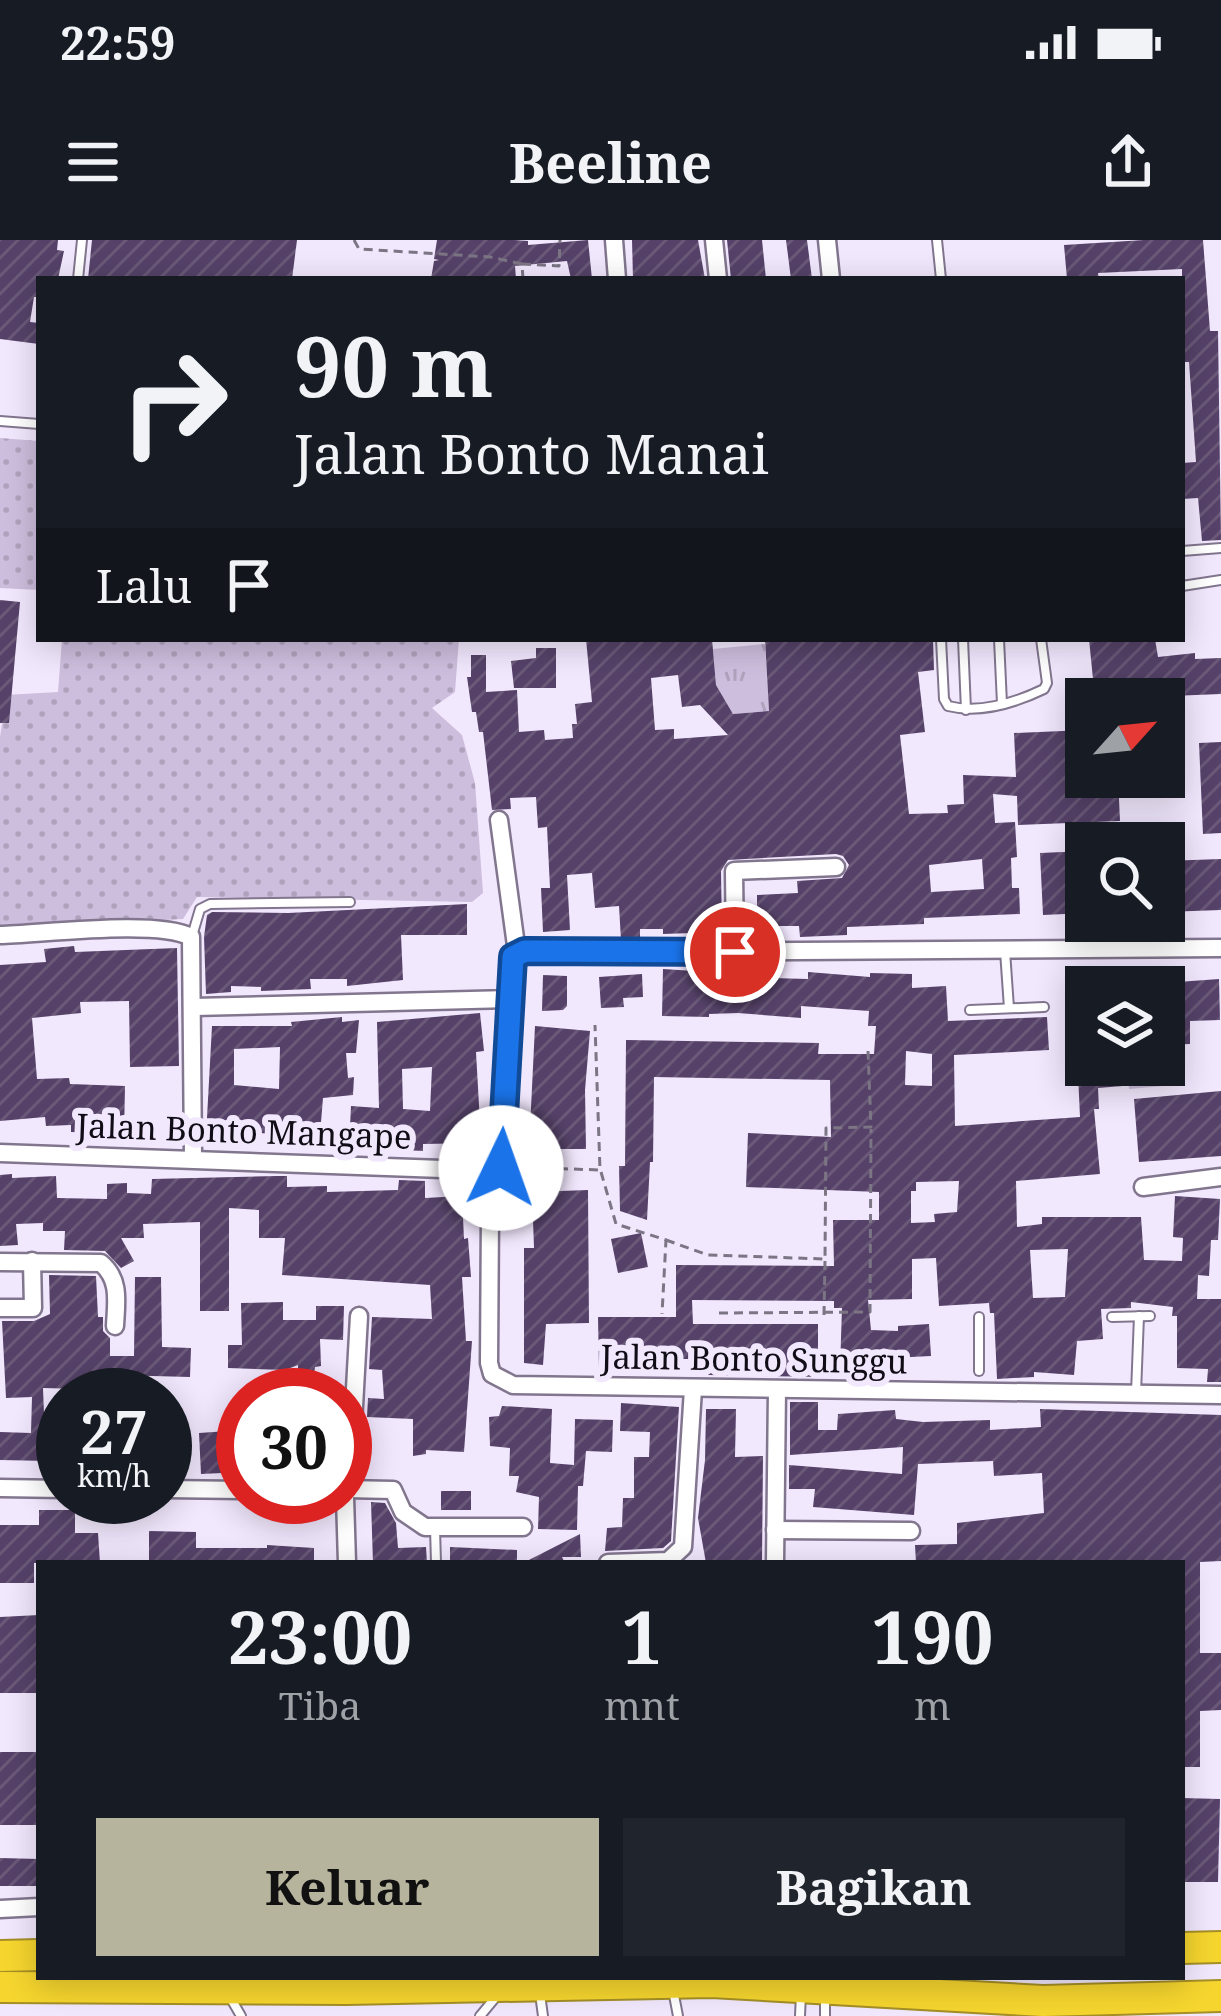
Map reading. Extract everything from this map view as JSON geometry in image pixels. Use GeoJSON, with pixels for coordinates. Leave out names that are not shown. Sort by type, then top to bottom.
{"type":"FeatureCollection","features":[{"type":"Feature","properties":{"kind":"highway"},"geometry":{"type":"LineString","coordinates":[[1185,1948],[1221,1946]]}},
{"type":"Feature","properties":{"kind":"highway"},"geometry":{"type":"LineString","coordinates":[[0,1956],[36,1955]]}},
{"type":"Feature","properties":{"kind":"highway"},"geometry":{"type":"LineString","coordinates":[[0,1987],[226,1988],[365,1982],[504,1988],[541,2001],[672,1983],[813,2001],[1043,2008],[1185,2007],[1221,1996]]}},
{"type":"Feature","properties":{"kind":"street"},"geometry":{"type":"LineString","coordinates":[[614,240],[617,276]]}},
{"type":"Feature","properties":{"kind":"street"},"geometry":{"type":"LineString","coordinates":[[714,240],[718,276]]}},
{"type":"Feature","properties":{"kind":"street"},"geometry":{"type":"LineString","coordinates":[[827,240],[831,276]]}},
{"type":"Feature","properties":{"kind":"street"},"geometry":{"type":"LineString","coordinates":[[494,1168],[509,969],[517,953],[499,820]]}},
{"type":"Feature","properties":{"kind":"street"},"geometry":{"type":"LineString","coordinates":[[735,952],[734,871],[836,867]]}},
{"type":"Feature","properties":{"kind":"street"},"geometry":{"type":"LineString","coordinates":[[0,935],[150,929],[191,938],[193,1158]]}},
{"type":"Feature","properties":{"kind":"street"},"geometry":{"type":"LineString","coordinates":[[517,953],[1221,948]]}},
{"type":"Feature","properties":{"kind":"street"},"geometry":{"type":"LineString","coordinates":[[194,1007],[510,999]]}},
{"type":"Feature","properties":{"kind":"street","name":"Jalan Bonto Mangape"},"geometry":{"type":"LineString","coordinates":[[0,1153],[494,1168]]}},
{"type":"Feature","properties":{"kind":"street","name":"Jalan Bonto Sunggu"},"geometry":{"type":"LineString","coordinates":[[494,1168],[489,1363],[492,1374],[512,1384],[777,1389],[979,1381],[1136,1394],[1221,1395]]}},
{"type":"Feature","properties":{"kind":"street"},"geometry":{"type":"LineString","coordinates":[[1143,1187],[1221,1177]]}},
{"type":"Feature","properties":{"kind":"street"},"geometry":{"type":"LineString","coordinates":[[0,1308],[33,1308],[32,1261]]}},
{"type":"Feature","properties":{"kind":"street"},"geometry":{"type":"LineString","coordinates":[[0,1262],[101,1262],[113,1274],[116,1287],[115,1327]]}},
{"type":"Feature","properties":{"kind":"street"},"geometry":{"type":"LineString","coordinates":[[356,1368],[358,1316]]}},
{"type":"Feature","properties":{"kind":"street"},"geometry":{"type":"LineString","coordinates":[[669,1560],[686,1539],[693,1389]]}},
{"type":"Feature","properties":{"kind":"street"},"geometry":{"type":"LineString","coordinates":[[775,1560],[777,1389]]}},
{"type":"Feature","properties":{"kind":"street"},"geometry":{"type":"LineString","coordinates":[[0,1488],[36,1489]]}},
{"type":"Feature","properties":{"kind":"street"},"geometry":{"type":"LineString","coordinates":[[372,1490],[393,1490],[409,1519],[424,1527],[524,1527]]}},
{"type":"Feature","properties":{"kind":"street"},"geometry":{"type":"LineString","coordinates":[[346,1524],[347,1560]]}},
{"type":"Feature","properties":{"kind":"street"},"geometry":{"type":"LineString","coordinates":[[775,1530],[911,1532]]}},
{"type":"Feature","properties":{"kind":"street"},"geometry":{"type":"LineString","coordinates":[[0,1909],[36,1907]]}},
{"type":"Feature","properties":{"kind":"lane"},"geometry":{"type":"LineString","coordinates":[[78,276],[82,240]]}},
{"type":"Feature","properties":{"kind":"lane"},"geometry":{"type":"LineString","coordinates":[[937,240],[941,276]]}},
{"type":"Feature","properties":{"kind":"lane"},"geometry":{"type":"LineString","coordinates":[[0,421],[36,424]]}},
{"type":"Feature","properties":{"kind":"lane"},"geometry":{"type":"LineString","coordinates":[[1185,551],[1221,548]]}},
{"type":"Feature","properties":{"kind":"lane"},"geometry":{"type":"LineString","coordinates":[[1185,586],[1221,580]]}},
{"type":"Feature","properties":{"kind":"lane"},"geometry":{"type":"LineString","coordinates":[[940,642],[944,699],[948,706],[966,710],[1044,689],[1041,642]]}},
{"type":"Feature","properties":{"kind":"lane"},"geometry":{"type":"LineString","coordinates":[[963,642],[966,710]]}},
{"type":"Feature","properties":{"kind":"lane"},"geometry":{"type":"LineString","coordinates":[[999,642],[1002,704]]}},
{"type":"Feature","properties":{"kind":"lane"},"geometry":{"type":"LineString","coordinates":[[191,938],[200,909],[210,904],[350,902]]}},
{"type":"Feature","properties":{"kind":"lane"},"geometry":{"type":"LineString","coordinates":[[1005,950],[1010,1008]]}},
{"type":"Feature","properties":{"kind":"lane"},"geometry":{"type":"LineString","coordinates":[[970,1010],[1044,1007]]}},
{"type":"Feature","properties":{"kind":"lane"},"geometry":{"type":"LineString","coordinates":[[1112,1317],[1144,1316],[1136,1394]]}},
{"type":"Feature","properties":{"kind":"lane"},"geometry":{"type":"LineString","coordinates":[[979,1317],[979,1381]]}},
{"type":"Feature","properties":{"kind":"lane"},"geometry":{"type":"LineString","coordinates":[[435,1526],[436,1560]]}},
{"type":"Feature","properties":{"kind":"lane"},"geometry":{"type":"LineString","coordinates":[[672,1983],[679,2016]]}},
{"type":"Feature","properties":{"kind":"lane"},"geometry":{"type":"LineString","coordinates":[[226,1988],[242,2016]]}},
{"type":"Feature","properties":{"kind":"lane"},"geometry":{"type":"LineString","coordinates":[[480,2016],[504,1988]]}},
{"type":"Feature","properties":{"kind":"path"},"geometry":{"type":"LineString","coordinates":[[354,240],[359,249],[559,266],[560,240]]}},
{"type":"Feature","properties":{"kind":"path"},"geometry":{"type":"LineString","coordinates":[[522,264],[523,276]]}},
{"type":"Feature","properties":{"kind":"path"},"geometry":{"type":"LineString","coordinates":[[596,1025],[600,1171],[616,1224],[708,1255],[824,1258]]}},
{"type":"Feature","properties":{"kind":"path"},"geometry":{"type":"LineString","coordinates":[[719,1313],[871,1312],[868,1051]]}},
{"type":"Feature","properties":{"kind":"path"},"geometry":{"type":"LineString","coordinates":[[824,1315],[826,1128],[871,1127]]}},
{"type":"Feature","properties":{"kind":"path"},"geometry":{"type":"LineString","coordinates":[[494,1168],[600,1171]]}},
{"type":"Feature","properties":{"kind":"path"},"geometry":{"type":"LineString","coordinates":[[662,1314],[666,1240]]}},
{"type":"Feature","properties":{"kind":"green space"},"geometry":{"type":"Polygon","coordinates":[[[0,438],[36,441],[36,590],[0,588],[0,438]]]}},
{"type":"Feature","properties":{"kind":"green space"},"geometry":{"type":"Polygon","coordinates":[[[62,642],[459,642],[455,692],[432,708],[462,735],[475,783],[483,893],[472,902],[197,897],[183,919],[0,929],[0,737],[6,695],[58,692],[62,642]]]}},
{"type":"Feature","properties":{"kind":"green space"},"geometry":{"type":"Polygon","coordinates":[[[765,644],[769,711],[733,714],[716,685],[713,649],[765,644]]]}},
{"type":"Feature","properties":{"kind":"building"},"geometry":{"type":"Polygon","coordinates":[[[0,240],[58,240],[57,250],[64,251],[59,276],[36,276],[30,322],[36,323],[36,344],[0,339],[0,240]]]}},
{"type":"Feature","properties":{"kind":"building"},"geometry":{"type":"Polygon","coordinates":[[[92,240],[297,240],[292,276],[88,276],[92,240]]]}},
{"type":"Feature","properties":{"kind":"building"},"geometry":{"type":"Polygon","coordinates":[[[437,240],[514,240],[528,241],[528,245],[588,240],[592,276],[570,276],[567,261],[515,266],[516,276],[432,276],[434,261],[439,260],[434,259],[437,240]]]}},
{"type":"Feature","properties":{"kind":"building"},"geometry":{"type":"Polygon","coordinates":[[[632,240],[698,240],[704,276],[633,276],[632,240]]]}},
{"type":"Feature","properties":{"kind":"building"},"geometry":{"type":"Polygon","coordinates":[[[727,240],[762,240],[766,276],[731,276],[727,240]]]}},
{"type":"Feature","properties":{"kind":"building"},"geometry":{"type":"Polygon","coordinates":[[[786,240],[807,240],[812,276],[791,276],[786,240]]]}},
{"type":"Feature","properties":{"kind":"building"},"geometry":{"type":"Polygon","coordinates":[[[1203,240],[1210,331],[1218,331],[1221,540],[1202,541],[1198,498],[1185,499],[1185,463],[1196,462],[1189,362],[1185,362],[1182,269],[1067,276],[1064,245],[1203,240]]]}},
{"type":"Feature","properties":{"kind":"building"},"geometry":{"type":"Polygon","coordinates":[[[0,600],[20,602],[9,723],[0,723],[0,600]]]}},
{"type":"Feature","properties":{"kind":"building"},"geometry":{"type":"Polygon","coordinates":[[[586,642],[712,642],[716,685],[733,714],[769,711],[765,642],[933,642],[934,670],[918,672],[925,732],[900,735],[909,814],[948,813],[947,805],[964,804],[963,775],[1016,777],[1014,733],[1065,731],[1065,798],[1119,798],[1120,821],[1018,825],[1017,796],[993,794],[995,823],[1015,822],[1012,888],[1019,888],[1020,914],[847,927],[847,935],[800,937],[799,926],[757,926],[757,895],[798,893],[797,881],[842,878],[849,865],[836,854],[728,860],[721,871],[722,932],[663,934],[663,929],[640,929],[640,939],[621,940],[619,906],[595,908],[592,873],[567,875],[570,930],[543,932],[541,888],[550,888],[547,827],[538,828],[536,797],[510,798],[511,809],[492,810],[483,732],[472,712],[467,677],[471,677],[471,655],[486,655],[486,692],[517,690],[519,732],[544,730],[545,740],[573,738],[572,724],[577,724],[575,704],[592,702],[586,642]],[[678,675],[651,678],[655,730],[674,729],[674,739],[728,735],[700,705],[682,707],[678,675]],[[982,859],[929,865],[931,892],[984,889],[982,859]]]}},
{"type":"Feature","properties":{"kind":"building"},"geometry":{"type":"Polygon","coordinates":[[[1089,642],[1156,642],[1158,657],[1195,653],[1195,659],[1221,658],[1221,694],[1185,695],[1185,678],[1093,678],[1089,642]]]}},
{"type":"Feature","properties":{"kind":"building"},"geometry":{"type":"Polygon","coordinates":[[[536,648],[556,648],[556,688],[514,688],[511,661],[536,658],[536,648]]]}},
{"type":"Feature","properties":{"kind":"building"},"geometry":{"type":"Polygon","coordinates":[[[1221,742],[1221,833],[1203,834],[1199,743],[1221,742]]]}},
{"type":"Feature","properties":{"kind":"building"},"geometry":{"type":"Polygon","coordinates":[[[1065,852],[1065,914],[1043,915],[1040,853],[1065,852]]]}},
{"type":"Feature","properties":{"kind":"building"},"geometry":{"type":"Polygon","coordinates":[[[1221,859],[1221,910],[1185,911],[1185,860],[1221,859]]]}},
{"type":"Feature","properties":{"kind":"building"},"geometry":{"type":"Polygon","coordinates":[[[467,904],[467,935],[401,935],[403,980],[347,986],[347,979],[310,979],[311,989],[261,991],[261,987],[231,986],[231,992],[206,994],[204,937],[207,915],[212,912],[467,904]]]}},
{"type":"Feature","properties":{"kind":"building"},"geometry":{"type":"Polygon","coordinates":[[[74,946],[75,952],[177,948],[179,1066],[130,1067],[129,1001],[80,1002],[81,1013],[32,1018],[37,1079],[125,1086],[124,1134],[71,1132],[71,1125],[46,1126],[45,1117],[0,1121],[0,965],[46,962],[44,949],[74,946]]]}},
{"type":"Feature","properties":{"kind":"building"},"geometry":{"type":"Polygon","coordinates":[[[663,969],[710,972],[710,983],[738,982],[738,977],[808,979],[808,972],[870,977],[870,973],[912,974],[912,988],[946,986],[948,1021],[1047,1017],[1049,1050],[954,1055],[955,1126],[1080,1117],[1079,1086],[1123,1086],[1098,1088],[1099,1109],[1094,1109],[1100,1174],[1016,1181],[1017,1227],[1042,1224],[1042,1217],[1141,1217],[1144,1260],[1182,1261],[1183,1238],[1173,1237],[1175,1196],[1220,1199],[1218,1240],[1211,1240],[1209,1276],[1198,1275],[1197,1299],[1221,1299],[1221,1382],[1207,1382],[1208,1369],[1177,1368],[1173,1307],[1131,1302],[1131,1308],[1101,1309],[1103,1339],[1077,1341],[1074,1375],[1034,1372],[1034,1377],[997,1379],[994,1313],[989,1303],[939,1306],[936,1258],[912,1259],[912,1299],[868,1300],[871,1330],[898,1331],[898,1326],[929,1324],[931,1356],[891,1358],[891,1366],[840,1368],[842,1308],[834,1308],[834,1301],[692,1300],[693,1324],[818,1324],[818,1377],[708,1375],[708,1359],[670,1359],[670,1369],[599,1369],[598,1317],[676,1317],[676,1265],[834,1266],[833,1220],[879,1220],[879,1192],[746,1187],[748,1133],[831,1137],[830,1080],[654,1077],[647,1220],[620,1211],[626,1040],[819,1043],[818,1054],[874,1054],[876,1026],[868,1026],[869,1011],[801,1006],[801,1018],[738,1013],[662,1016],[663,969]],[[906,1051],[905,1085],[932,1086],[932,1054],[906,1051]],[[959,1181],[916,1182],[916,1191],[911,1191],[911,1223],[935,1222],[934,1214],[957,1212],[959,1181]],[[1068,1249],[1030,1250],[1033,1298],[1065,1297],[1068,1249]]]}},
{"type":"Feature","properties":{"kind":"building"},"geometry":{"type":"Polygon","coordinates":[[[642,974],[643,997],[623,998],[624,1007],[601,1008],[599,977],[642,974]]]}},
{"type":"Feature","properties":{"kind":"building"},"geometry":{"type":"Polygon","coordinates":[[[543,975],[567,976],[563,1010],[542,1011],[543,975]]]}},
{"type":"Feature","properties":{"kind":"building"},"geometry":{"type":"Polygon","coordinates":[[[1219,979],[1220,1020],[1190,1021],[1190,1044],[1185,1044],[1185,981],[1219,979]]]}},
{"type":"Feature","properties":{"kind":"building"},"geometry":{"type":"Polygon","coordinates":[[[480,1013],[484,1051],[476,1052],[478,1143],[423,1144],[423,1151],[349,1147],[351,1106],[379,1108],[377,1022],[480,1013]],[[432,1067],[402,1069],[403,1109],[430,1111],[432,1067]]]}},
{"type":"Feature","properties":{"kind":"building"},"geometry":{"type":"Polygon","coordinates":[[[359,1020],[356,1053],[346,1053],[348,1078],[354,1077],[353,1095],[323,1098],[320,1134],[284,1130],[284,1135],[206,1136],[212,1026],[292,1026],[291,1022],[359,1020]],[[280,1047],[234,1049],[234,1085],[279,1089],[280,1047]]]}},
{"type":"Feature","properties":{"kind":"building"},"geometry":{"type":"Polygon","coordinates":[[[535,1026],[590,1031],[586,1149],[529,1149],[535,1026]]]}},
{"type":"Feature","properties":{"kind":"building"},"geometry":{"type":"Polygon","coordinates":[[[1221,1091],[1221,1156],[1139,1162],[1134,1099],[1221,1091]]]}},
{"type":"Feature","properties":{"kind":"building"},"geometry":{"type":"Polygon","coordinates":[[[0,1175],[56,1176],[57,1198],[107,1199],[107,1184],[127,1183],[127,1193],[151,1194],[152,1179],[277,1176],[287,1176],[287,1187],[327,1186],[327,1192],[398,1190],[399,1180],[425,1181],[425,1198],[462,1196],[471,1277],[462,1277],[466,1341],[472,1341],[464,1452],[426,1450],[426,1454],[413,1456],[413,1419],[372,1417],[372,1398],[384,1399],[382,1370],[369,1368],[372,1317],[432,1319],[430,1285],[282,1275],[285,1238],[259,1238],[259,1210],[229,1208],[229,1311],[200,1311],[200,1222],[143,1224],[144,1238],[121,1238],[134,1261],[121,1268],[105,1251],[64,1250],[65,1231],[43,1231],[43,1223],[16,1224],[18,1245],[0,1246],[0,1175]]]}},
{"type":"Feature","properties":{"kind":"building"},"geometry":{"type":"Polygon","coordinates":[[[588,1190],[589,1323],[546,1324],[543,1365],[524,1363],[524,1248],[534,1248],[532,1192],[588,1190]]]}},
{"type":"Feature","properties":{"kind":"building"},"geometry":{"type":"Polygon","coordinates":[[[641,1233],[648,1267],[618,1273],[611,1239],[641,1233]]]}},
{"type":"Feature","properties":{"kind":"building"},"geometry":{"type":"Polygon","coordinates":[[[49,1275],[96,1276],[98,1317],[103,1317],[103,1331],[110,1338],[110,1356],[134,1356],[135,1277],[161,1277],[162,1347],[191,1348],[190,1368],[36,1368],[36,1461],[0,1460],[0,1432],[31,1433],[32,1397],[6,1398],[2,1321],[34,1321],[50,1314],[49,1275]]]}},
{"type":"Feature","properties":{"kind":"building"},"geometry":{"type":"Polygon","coordinates":[[[283,1302],[283,1320],[316,1320],[316,1306],[344,1306],[343,1340],[320,1339],[321,1366],[315,1368],[228,1368],[228,1345],[242,1345],[241,1303],[283,1302]]]}},
{"type":"Feature","properties":{"kind":"building"},"geometry":{"type":"Polygon","coordinates":[[[790,1402],[818,1402],[818,1430],[837,1430],[838,1414],[895,1410],[896,1419],[923,1422],[990,1420],[990,1430],[1041,1427],[1040,1409],[1221,1415],[1221,1561],[1200,1562],[1200,1653],[1221,1653],[1221,1710],[1200,1711],[1200,1767],[1185,1767],[1185,1560],[916,1560],[915,1545],[957,1544],[957,1523],[1044,1513],[1042,1473],[994,1476],[993,1461],[918,1464],[914,1515],[813,1507],[815,1489],[789,1489],[789,1465],[902,1474],[903,1447],[790,1455],[790,1402]]]}},
{"type":"Feature","properties":{"kind":"building"},"geometry":{"type":"Polygon","coordinates":[[[621,1403],[679,1407],[671,1541],[663,1548],[605,1551],[607,1528],[622,1527],[623,1498],[634,1498],[634,1457],[649,1457],[650,1432],[620,1431],[621,1403]]]}},
{"type":"Feature","properties":{"kind":"building"},"geometry":{"type":"Polygon","coordinates":[[[502,1406],[552,1409],[550,1463],[574,1465],[575,1419],[613,1420],[612,1452],[586,1451],[583,1486],[578,1486],[577,1530],[538,1529],[539,1497],[516,1492],[519,1476],[509,1476],[510,1448],[490,1446],[489,1417],[499,1416],[502,1406]]]}},
{"type":"Feature","properties":{"kind":"building"},"geometry":{"type":"Polygon","coordinates":[[[706,1409],[736,1409],[735,1457],[763,1456],[762,1560],[705,1560],[698,1518],[706,1409]]]}},
{"type":"Feature","properties":{"kind":"building"},"geometry":{"type":"Polygon","coordinates":[[[216,1432],[216,1473],[201,1474],[199,1433],[216,1432]]]}},
{"type":"Feature","properties":{"kind":"building"},"geometry":{"type":"Polygon","coordinates":[[[441,1491],[471,1491],[471,1510],[441,1510],[441,1491]]]}},
{"type":"Feature","properties":{"kind":"building"},"geometry":{"type":"Polygon","coordinates":[[[372,1502],[385,1503],[396,1523],[398,1548],[426,1547],[427,1560],[373,1560],[372,1502]]]}},
{"type":"Feature","properties":{"kind":"building"},"geometry":{"type":"Polygon","coordinates":[[[75,1524],[75,1533],[98,1533],[100,1560],[36,1560],[34,1583],[0,1583],[0,1525],[75,1524]]]}},
{"type":"Feature","properties":{"kind":"building"},"geometry":{"type":"Polygon","coordinates":[[[149,1531],[196,1532],[196,1548],[314,1548],[314,1560],[149,1560],[149,1531]]]}},
{"type":"Feature","properties":{"kind":"building"},"geometry":{"type":"Polygon","coordinates":[[[580,1534],[581,1557],[529,1560],[580,1534]]]}},
{"type":"Feature","properties":{"kind":"building"},"geometry":{"type":"Polygon","coordinates":[[[450,1547],[517,1550],[517,1560],[450,1560],[450,1547]]]}},
{"type":"Feature","properties":{"kind":"building"},"geometry":{"type":"Polygon","coordinates":[[[36,1615],[36,1693],[0,1693],[0,1617],[36,1615]]]}},
{"type":"Feature","properties":{"kind":"building"},"geometry":{"type":"Polygon","coordinates":[[[0,1752],[36,1752],[36,1825],[0,1825],[0,1752]]]}},
{"type":"Feature","properties":{"kind":"building"},"geometry":{"type":"Polygon","coordinates":[[[1185,1798],[1220,1799],[1218,1882],[1185,1882],[1185,1798]]]}},
{"type":"Feature","properties":{"kind":"building"},"geometry":{"type":"Polygon","coordinates":[[[0,1858],[36,1859],[36,1886],[0,1886],[0,1858]]]}},
{"type":"Feature","properties":{"kind":"route"},"geometry":{"type":"LineString","coordinates":[[501,1168],[509,969],[517,953],[735,952]]}}]}
